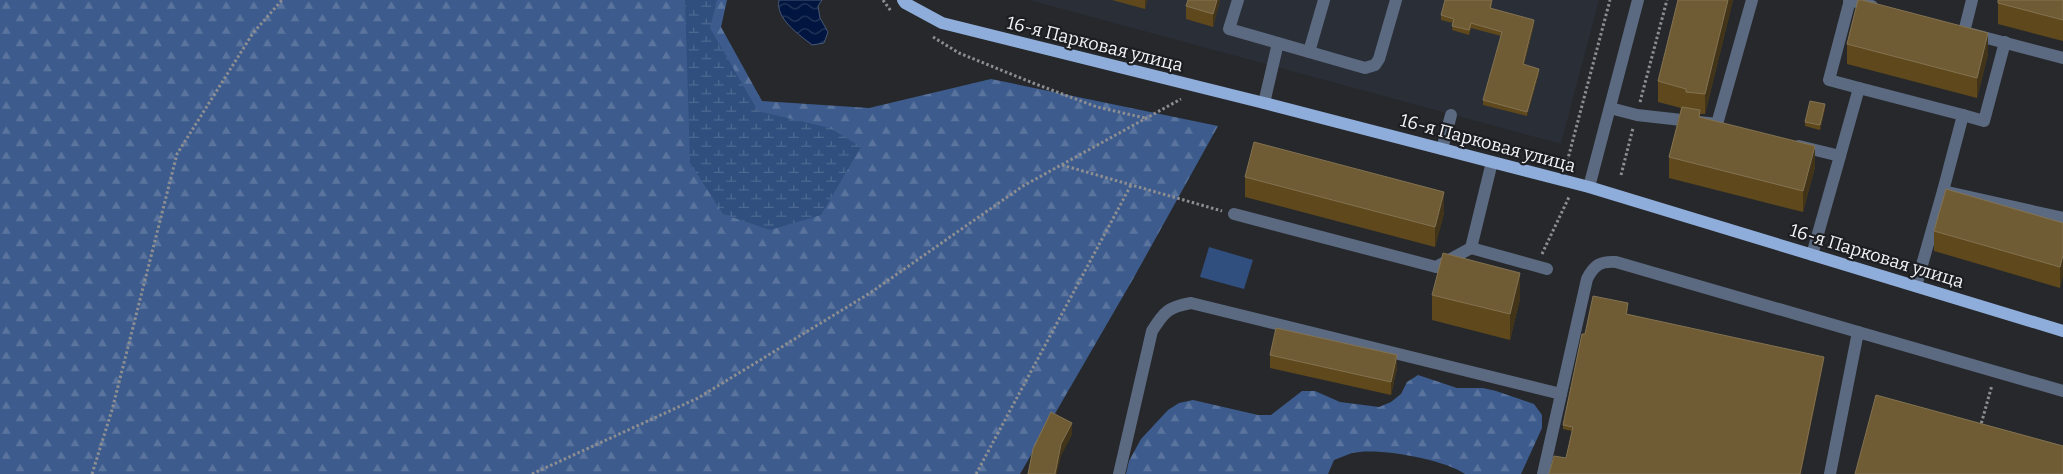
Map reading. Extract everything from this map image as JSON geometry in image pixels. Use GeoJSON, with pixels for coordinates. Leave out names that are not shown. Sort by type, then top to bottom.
{"type":"FeatureCollection","features":[{"type":"Feature","properties":{"kind":"main road","name":"16-я Парковая улица"},"geometry":{"type":"LineString","coordinates":[[903,0],[905,3],[942,23],[1264,103],[1589,187],[2063,331]]}},
{"type":"Feature","properties":{"kind":"street"},"geometry":{"type":"LineString","coordinates":[[1238,0],[1229,29],[1359,67],[1371,68],[1375,65],[1383,51],[1396,0]]}},
{"type":"Feature","properties":{"kind":"street"},"geometry":{"type":"LineString","coordinates":[[1309,52],[1324,0]]}},
{"type":"Feature","properties":{"kind":"street"},"geometry":{"type":"LineString","coordinates":[[1589,187],[1638,0]]}},
{"type":"Feature","properties":{"kind":"street"},"geometry":{"type":"LineString","coordinates":[[1610,108],[1637,115],[1722,126],[1752,0]]}},
{"type":"Feature","properties":{"kind":"street"},"geometry":{"type":"LineString","coordinates":[[1888,11],[1850,0],[1829,80],[1984,121],[2005,42]]}},
{"type":"Feature","properties":{"kind":"street"},"geometry":{"type":"LineString","coordinates":[[1972,0],[1959,30],[2063,58]]}},
{"type":"Feature","properties":{"kind":"street"},"geometry":{"type":"LineString","coordinates":[[1264,103],[1278,44]]}},
{"type":"Feature","properties":{"kind":"street"},"geometry":{"type":"LineString","coordinates":[[1812,254],[1859,88]]}},
{"type":"Feature","properties":{"kind":"street"},"geometry":{"type":"LineString","coordinates":[[1442,149],[1452,115]]}},
{"type":"Feature","properties":{"kind":"street"},"geometry":{"type":"LineString","coordinates":[[1916,286],[1963,115]]}},
{"type":"Feature","properties":{"kind":"street"},"geometry":{"type":"LineString","coordinates":[[1783,141],[1840,156]]}},
{"type":"Feature","properties":{"kind":"street"},"geometry":{"type":"LineString","coordinates":[[1471,248],[1492,162]]}},
{"type":"Feature","properties":{"kind":"street"},"geometry":{"type":"LineString","coordinates":[[1943,191],[2063,218]]}},
{"type":"Feature","properties":{"kind":"street"},"geometry":{"type":"LineString","coordinates":[[1234,214],[1436,267],[1471,248],[1542,267]]}},
{"type":"Feature","properties":{"kind":"street"},"geometry":{"type":"LineString","coordinates":[[1543,474],[1587,279],[1592,268],[1604,261],[1616,262],[2063,391]]}},
{"type":"Feature","properties":{"kind":"street"},"geometry":{"type":"LineString","coordinates":[[1119,474],[1152,331],[1162,314],[1175,306],[1191,303],[1561,394]]}},
{"type":"Feature","properties":{"kind":"street"},"geometry":{"type":"LineString","coordinates":[[1830,474],[1858,332]]}},
{"type":"Feature","properties":{"kind":"path"},"geometry":{"type":"LineString","coordinates":[[92,474],[112,410],[177,154],[252,33],[282,0]]}},
{"type":"Feature","properties":{"kind":"path"},"geometry":{"type":"LineString","coordinates":[[883,0],[889,10],[897,15]]}},
{"type":"Feature","properties":{"kind":"path"},"geometry":{"type":"LineString","coordinates":[[1564,171],[1610,0]]}},
{"type":"Feature","properties":{"kind":"path"},"geometry":{"type":"LineString","coordinates":[[1621,175],[1667,0]]}},
{"type":"Feature","properties":{"kind":"path"},"geometry":{"type":"LineString","coordinates":[[928,34],[959,54],[1033,83],[1098,107],[1146,118]]}},
{"type":"Feature","properties":{"kind":"path"},"geometry":{"type":"LineString","coordinates":[[532,474],[698,398],[870,293],[1023,186],[1181,99]]}},
{"type":"Feature","properties":{"kind":"path"},"geometry":{"type":"LineString","coordinates":[[1061,165],[1234,214]]}},
{"type":"Feature","properties":{"kind":"path"},"geometry":{"type":"LineString","coordinates":[[976,474],[1131,185]]}},
{"type":"Feature","properties":{"kind":"path"},"geometry":{"type":"LineString","coordinates":[[1542,267],[1569,196]]}},
{"type":"Feature","properties":{"kind":"path"},"geometry":{"type":"LineString","coordinates":[[1979,431],[1995,371]]}},
{"type":"Feature","properties":{"kind":"shaded area"},"geometry":{"type":"Polygon","coordinates":[[[1029,0],[1599,0],[1561,144],[1029,0]]]}},
{"type":"Feature","properties":{"kind":"green space"},"geometry":{"type":"Polygon","coordinates":[[[0,0],[727,0],[721,27],[762,101],[869,108],[991,79],[1218,126],[1133,279],[1020,474],[0,474],[0,0]]]}},
{"type":"Feature","properties":{"kind":"green space"},"geometry":{"type":"Polygon","coordinates":[[[685,0],[717,0],[710,28],[758,111],[830,128],[861,147],[821,215],[770,230],[723,214],[690,163],[685,0]]]}},
{"type":"Feature","properties":{"kind":"green space"},"geometry":{"type":"Polygon","coordinates":[[[1209,247],[1253,260],[1244,289],[1200,277],[1209,247]]]}},
{"type":"Feature","properties":{"kind":"green space"},"geometry":{"type":"Polygon","coordinates":[[[1418,375],[1457,388],[1483,388],[1496,391],[1534,404],[1542,415],[1542,428],[1521,474],[1465,474],[1427,459],[1393,453],[1363,452],[1352,453],[1334,460],[1328,474],[1126,474],[1129,461],[1141,439],[1168,410],[1179,403],[1193,400],[1258,415],[1271,415],[1302,391],[1315,391],[1340,402],[1379,407],[1391,402],[1401,394],[1407,382],[1418,375]]]}},
{"type":"Feature","properties":{"kind":"water"},"geometry":{"type":"Polygon","coordinates":[[[779,0],[822,0],[818,6],[820,18],[828,32],[824,43],[812,45],[795,31],[781,14],[779,0]]]}},
{"type":"Feature","properties":{"kind":"building"},"geometry":{"type":"Polygon","coordinates":[[[1188,0],[1217,0],[1213,14],[1186,6],[1188,0]]]}},
{"type":"Feature","properties":{"kind":"building"},"geometry":{"type":"Polygon","coordinates":[[[1445,0],[1492,0],[1490,8],[1534,20],[1523,64],[1539,69],[1527,112],[1483,100],[1502,32],[1471,23],[1469,30],[1452,26],[1454,19],[1441,15],[1445,0]]]}},
{"type":"Feature","properties":{"kind":"building"},"geometry":{"type":"Polygon","coordinates":[[[1678,0],[1728,0],[1705,94],[1686,92],[1686,89],[1658,81],[1678,0]]]}},
{"type":"Feature","properties":{"kind":"building"},"geometry":{"type":"Polygon","coordinates":[[[1858,0],[1988,33],[1977,78],[1847,44],[1858,0]]]}},
{"type":"Feature","properties":{"kind":"building"},"geometry":{"type":"Polygon","coordinates":[[[1998,0],[2063,0],[2063,20],[1998,3],[1998,0]]]}},
{"type":"Feature","properties":{"kind":"building"},"geometry":{"type":"Polygon","coordinates":[[[1810,101],[1825,104],[1820,125],[1805,122],[1810,101]]]}},
{"type":"Feature","properties":{"kind":"building"},"geometry":{"type":"Polygon","coordinates":[[[1682,107],[1700,110],[1699,117],[1815,146],[1803,191],[1669,157],[1682,107]]]}},
{"type":"Feature","properties":{"kind":"building"},"geometry":{"type":"Polygon","coordinates":[[[1254,142],[1444,192],[1435,227],[1245,177],[1254,142]]]}},
{"type":"Feature","properties":{"kind":"building"},"geometry":{"type":"Polygon","coordinates":[[[1946,189],[2063,223],[2063,255],[2060,267],[1934,231],[1946,189]]]}},
{"type":"Feature","properties":{"kind":"building"},"geometry":{"type":"Polygon","coordinates":[[[1443,253],[1520,273],[1510,314],[1432,295],[1443,253]]]}},
{"type":"Feature","properties":{"kind":"building"},"geometry":{"type":"Polygon","coordinates":[[[1593,296],[1628,303],[1626,314],[1824,357],[1800,474],[1549,474],[1554,456],[1566,458],[1573,427],[1563,425],[1582,334],[1585,334],[1593,296]]]}},
{"type":"Feature","properties":{"kind":"building"},"geometry":{"type":"Polygon","coordinates":[[[1276,328],[1397,355],[1391,382],[1270,355],[1276,328]]]}},
{"type":"Feature","properties":{"kind":"building"},"geometry":{"type":"Polygon","coordinates":[[[1876,395],[2063,446],[2063,474],[1855,474],[1876,395]]]}},
{"type":"Feature","properties":{"kind":"building"},"geometry":{"type":"Polygon","coordinates":[[[1051,412],[1072,423],[1061,444],[1055,474],[1028,474],[1033,449],[1051,412]]]}}]}
